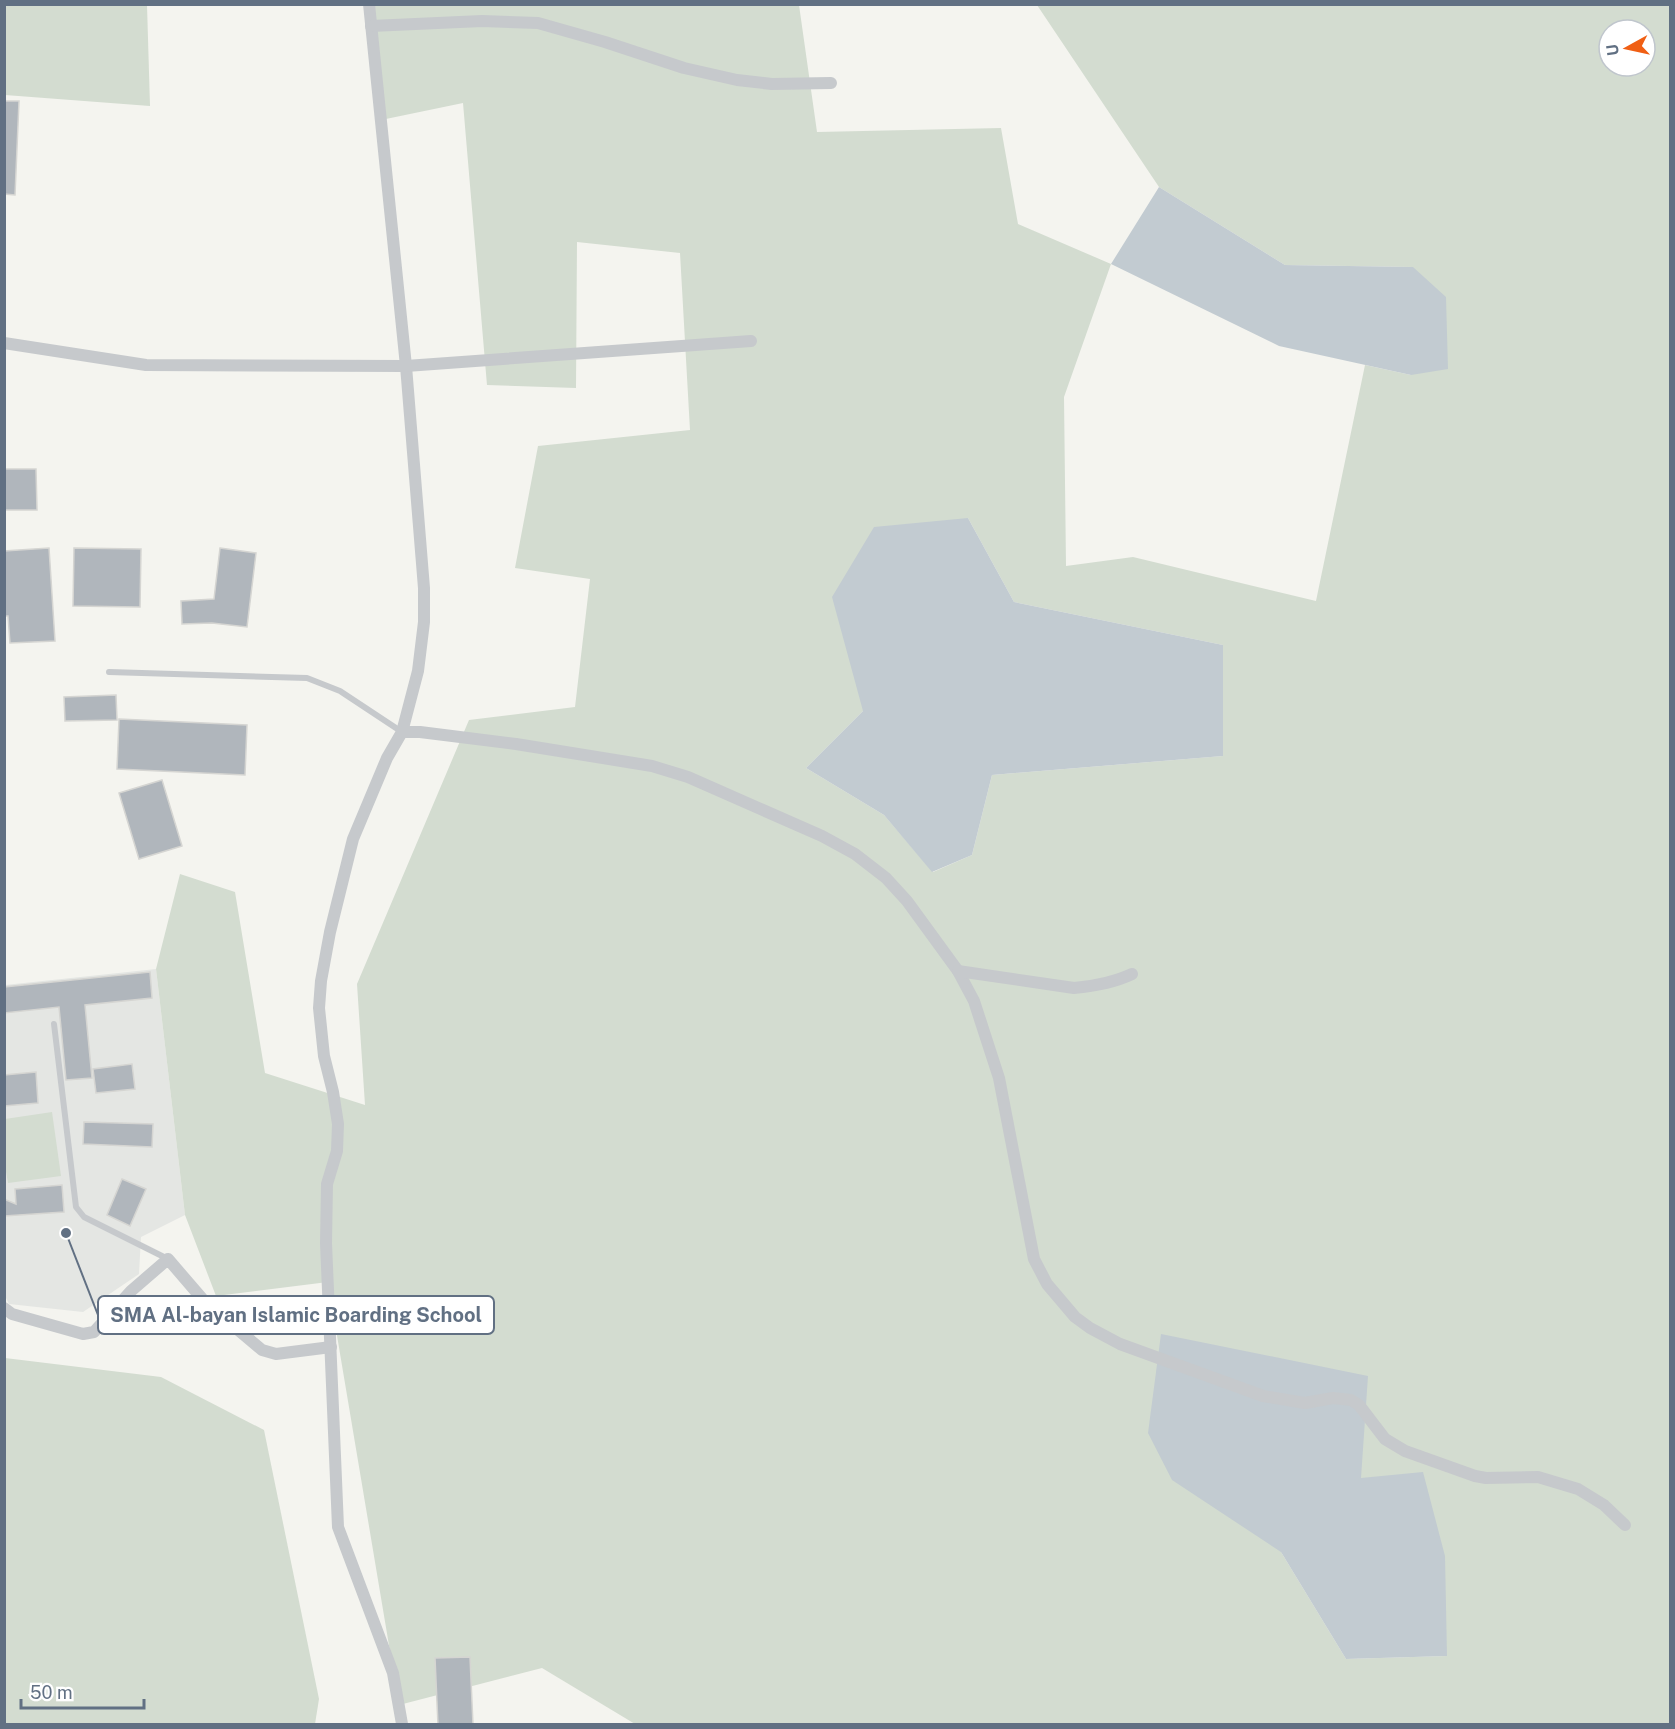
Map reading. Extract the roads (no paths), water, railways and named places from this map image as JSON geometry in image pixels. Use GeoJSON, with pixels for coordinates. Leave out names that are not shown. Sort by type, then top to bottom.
{"type":"FeatureCollection","features":[{"type":"Feature","properties":{"kind":"street"},"geometry":{"type":"LineString","coordinates":[[369,4],[406,366],[424,588],[424,622],[418,671],[402,732],[387,758],[353,839],[330,932],[321,981],[319,1008],[324,1056],[338,1124],[337,1151],[327,1184],[326,1243],[338,1527],[393,1673],[402,1725]]}},
{"type":"Feature","properties":{"kind":"street"},"geometry":{"type":"LineString","coordinates":[[371,26],[482,21],[538,23],[684,68],[737,80],[772,84],[831,83]]}},
{"type":"Feature","properties":{"kind":"street"},"geometry":{"type":"LineString","coordinates":[[4,343],[146,365],[406,366],[751,341]]}},
{"type":"Feature","properties":{"kind":"street"},"geometry":{"type":"LineString","coordinates":[[402,732],[420,732],[527,746],[652,766],[688,777],[822,836],[855,854],[886,878],[907,901],[958,971],[974,1001],[999,1078],[1034,1259],[1047,1284],[1075,1317],[1120,1344],[1263,1396],[1305,1403],[1333,1398],[1351,1400],[1359,1405],[1385,1439],[1405,1451],[1475,1476],[1486,1478],[1538,1477],[1578,1489],[1605,1505],[1625,1525]]}},
{"type":"Feature","properties":{"kind":"street"},"geometry":{"type":"LineString","coordinates":[[958,971],[1074,988],[1115,982],[1132,974]]}},
{"type":"Feature","properties":{"kind":"street"},"geometry":{"type":"LineString","coordinates":[[4,1308],[12,1314],[83,1334],[94,1332],[131,1291],[168,1259],[206,1302],[262,1350],[276,1354],[332,1347]]}},
{"type":"Feature","properties":{"kind":"lane"},"geometry":{"type":"LineString","coordinates":[[109,672],[307,678],[340,691],[402,732]]}},
{"type":"Feature","properties":{"kind":"lane"},"geometry":{"type":"LineString","coordinates":[[54,1024],[76,1207],[84,1217],[168,1259]]}},
{"type":"Feature","properties":{"kind":"place","name":"SMA Al-bayan Islamic Boarding School"},"geometry":{"type":"Point","coordinates":[66,1233]}}]}
